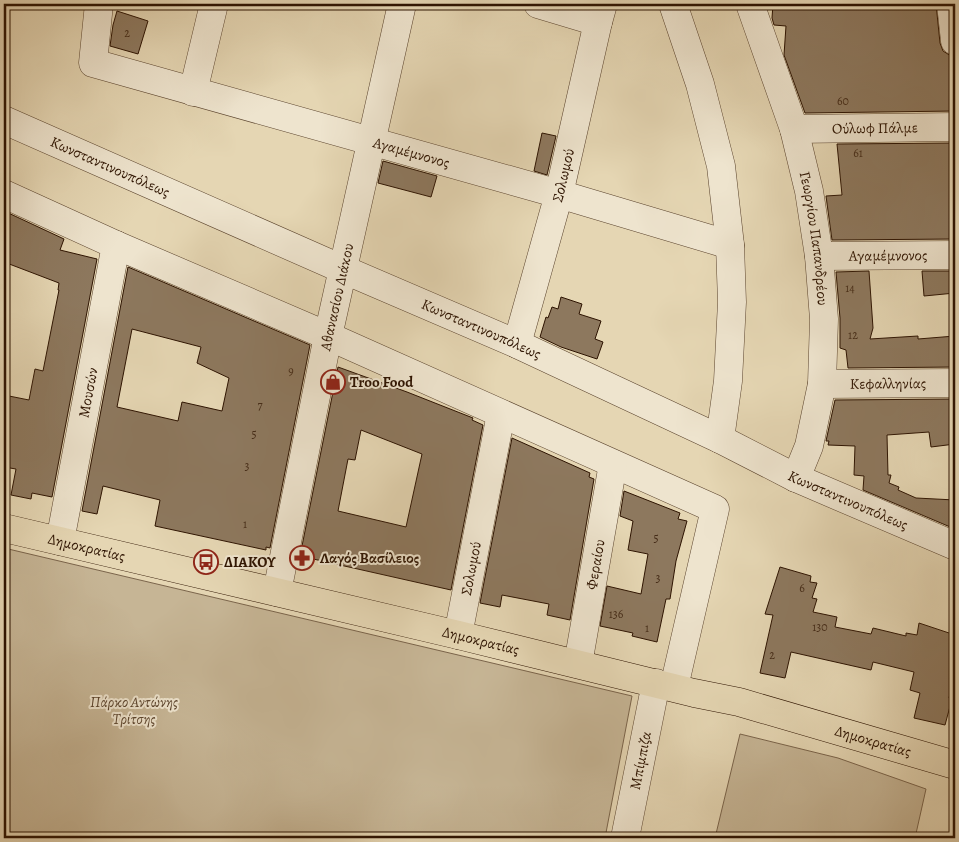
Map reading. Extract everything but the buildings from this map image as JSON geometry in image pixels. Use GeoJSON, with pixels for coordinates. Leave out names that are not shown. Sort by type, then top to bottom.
{"type":"FeatureCollection","features":[{"type":"Feature","properties":{"kind":"main road","name":"Δημοκρατίας"},"geometry":{"type":"LineString","coordinates":[[4,528],[458,635],[694,693],[739,702],[955,765]]}},
{"type":"Feature","properties":{"kind":"street","name":"Αγαμέμνονος"},"geometry":{"type":"LineString","coordinates":[[99,4],[93,64],[559,194],[730,245]]}},
{"type":"Feature","properties":{"kind":"street"},"geometry":{"type":"LineString","coordinates":[[193,92],[214,4]]}},
{"type":"Feature","properties":{"kind":"street","name":"Αθανασίου Διάκου"},"geometry":{"type":"LineString","coordinates":[[277,592],[342,270],[402,4]]}},
{"type":"Feature","properties":{"kind":"street"},"geometry":{"type":"LineString","coordinates":[[538,4],[601,13]]}},
{"type":"Feature","properties":{"kind":"street"},"geometry":{"type":"LineString","coordinates":[[673,4],[700,84],[720,166],[730,245],[732,302],[728,381],[720,440]]}},
{"type":"Feature","properties":{"kind":"street","name":"Γεωργίου Παπανδρέου"},"geometry":{"type":"LineString","coordinates":[[750,4],[794,129],[809,191],[819,256],[824,319],[822,384],[809,446],[796,478]]}},
{"type":"Feature","properties":{"kind":"street"},"geometry":{"type":"LineString","coordinates":[[951,4],[955,41]]}},
{"type":"Feature","properties":{"kind":"street","name":"Σολωμού"},"geometry":{"type":"LineString","coordinates":[[517,344],[559,194],[601,13]]}},
{"type":"Feature","properties":{"kind":"street","name":"Κωνσταντινουπόλεως"},"geometry":{"type":"LineString","coordinates":[[4,120],[342,270],[517,344],[796,478],[955,546]]}},
{"type":"Feature","properties":{"kind":"street","name":"Ούλωφ Πάλμε"},"geometry":{"type":"LineString","coordinates":[[794,129],[955,127]]}},
{"type":"Feature","properties":{"kind":"street"},"geometry":{"type":"LineString","coordinates":[[4,194],[715,509],[665,685]]}},
{"type":"Feature","properties":{"kind":"street","name":"Μουσών"},"geometry":{"type":"LineString","coordinates":[[60,541],[116,244]]}},
{"type":"Feature","properties":{"kind":"street","name":"Αγαμέμνονος"},"geometry":{"type":"LineString","coordinates":[[819,256],[955,255]]}},
{"type":"Feature","properties":{"kind":"street","name":"Κεφαλληνίας"},"geometry":{"type":"LineString","coordinates":[[822,384],[955,383]]}},
{"type":"Feature","properties":{"kind":"street","name":"Σολωμού"},"geometry":{"type":"LineString","coordinates":[[458,635],[501,414]]}},
{"type":"Feature","properties":{"kind":"street","name":"Φεραίου"},"geometry":{"type":"LineString","coordinates":[[578,664],[613,464]]}},
{"type":"Feature","properties":{"kind":"street","name":"Μπίμπιζα"},"geometry":{"type":"LineString","coordinates":[[625,838],[665,685]]}},
{"type":"Feature","properties":{"kind":"green space","name":"Πάρκο Αντώνης Τρίτσης"},"geometry":{"type":"Polygon","coordinates":[[[4,548],[632,696],[605,838],[4,838],[4,548]]]}},
{"type":"Feature","properties":{"kind":"green space"},"geometry":{"type":"Polygon","coordinates":[[[740,734],[838,758],[926,789],[915,838],[715,838],[740,734]]]}},
{"type":"Feature","properties":{"kind":"place","name":"Troo Food"},"geometry":{"type":"Point","coordinates":[333,382]}},
{"type":"Feature","properties":{"kind":"place","name":"Λαγός Βασίλειος"},"geometry":{"type":"Point","coordinates":[302,558]}},
{"type":"Feature","properties":{"kind":"place","name":"ΔΙΑΚΟΥ"},"geometry":{"type":"Point","coordinates":[206,562]}}]}
